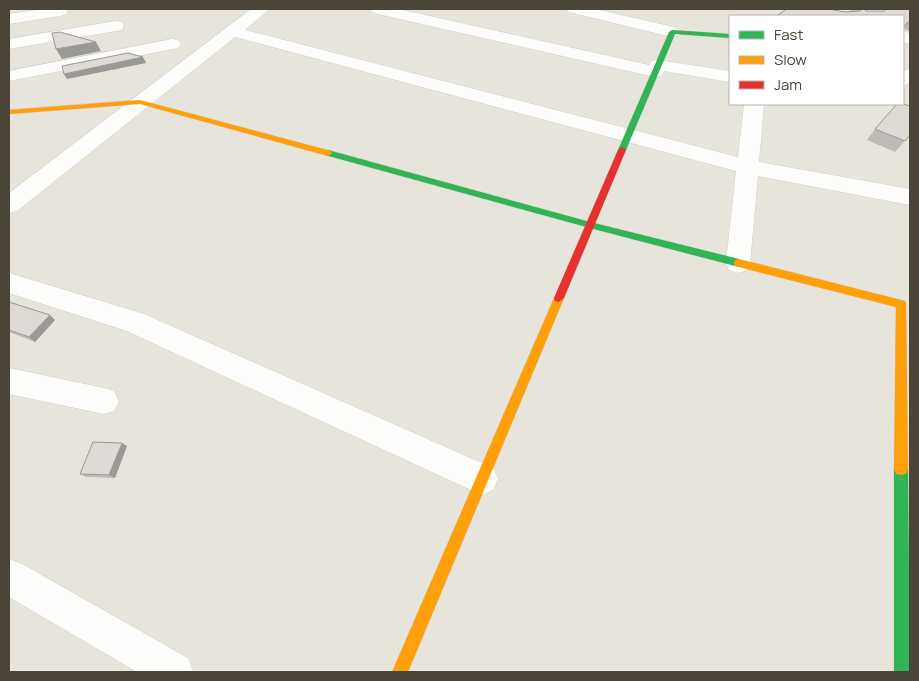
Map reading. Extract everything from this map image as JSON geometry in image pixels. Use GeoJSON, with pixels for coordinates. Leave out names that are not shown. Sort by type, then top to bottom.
{"type":"FeatureCollection","features":[{"type":"Feature","properties":{"kind":"street"},"geometry":{"type":"LineString","coordinates":[[9,205],[261,9]]}},
{"type":"Feature","properties":{"kind":"street"},"geometry":{"type":"LineString","coordinates":[[378,9],[657,68],[729,77]]}},
{"type":"Feature","properties":{"kind":"street"},"geometry":{"type":"LineString","coordinates":[[574,9],[672,32],[729,36]]}},
{"type":"Feature","properties":{"kind":"street"},"geometry":{"type":"LineString","coordinates":[[9,18],[60,11]]}},
{"type":"Feature","properties":{"kind":"street"},"geometry":{"type":"LineString","coordinates":[[9,13],[30,15]]}},
{"type":"Feature","properties":{"kind":"street"},"geometry":{"type":"LineString","coordinates":[[9,44],[116,26]]}},
{"type":"Feature","properties":{"kind":"street"},"geometry":{"type":"LineString","coordinates":[[231,31],[748,167],[910,198]]}},
{"type":"Feature","properties":{"kind":"street"},"geometry":{"type":"LineString","coordinates":[[400,672],[672,32]]}},
{"type":"Feature","properties":{"kind":"street"},"geometry":{"type":"LineString","coordinates":[[9,76],[172,44]]}},
{"type":"Feature","properties":{"kind":"street"},"geometry":{"type":"LineString","coordinates":[[9,112],[140,102],[590,226],[905,305],[902,672]]}},
{"type":"Feature","properties":{"kind":"street"},"geometry":{"type":"LineString","coordinates":[[738,263],[754,105]]}},
{"type":"Feature","properties":{"kind":"street"},"geometry":{"type":"LineString","coordinates":[[9,283],[136,322],[482,479]]}},
{"type":"Feature","properties":{"kind":"street"},"geometry":{"type":"LineString","coordinates":[[9,381],[104,401]]}},
{"type":"Feature","properties":{"kind":"street"},"geometry":{"type":"LineString","coordinates":[[9,577],[174,672]]}},
{"type":"Feature","properties":{"kind":"shaded area"},"geometry":{"type":"Polygon","coordinates":[[[9,9],[910,9],[910,672],[9,672],[9,9]]]}},
{"type":"Feature","properties":{"kind":"building"},"geometry":{"type":"Polygon","coordinates":[[[787,9],[828,9],[845,12],[860,11],[862,9],[866,11],[884,11],[887,9],[910,9],[910,23],[908,22],[904,26],[904,15],[778,15],[787,9]]]}},
{"type":"Feature","properties":{"kind":"building"},"geometry":{"type":"Polygon","coordinates":[[[60,32],[96,42],[56,49],[52,33],[60,32]]]}},
{"type":"Feature","properties":{"kind":"building"},"geometry":{"type":"Polygon","coordinates":[[[128,53],[143,57],[64,74],[62,66],[128,53]]]}},
{"type":"Feature","properties":{"kind":"building"},"geometry":{"type":"Polygon","coordinates":[[[896,105],[910,106],[910,135],[905,141],[875,129],[896,105]]]}},
{"type":"Feature","properties":{"kind":"building"},"geometry":{"type":"Polygon","coordinates":[[[9,302],[50,315],[29,337],[9,330],[9,302]]]}},
{"type":"Feature","properties":{"kind":"building"},"geometry":{"type":"Polygon","coordinates":[[[93,442],[122,443],[109,475],[80,474],[93,442]]]}},
{"type":"Feature","properties":{"kind":"traffic: fast"},"geometry":{"type":"LineString","coordinates":[[622,150],[672,32],[729,36]]}},
{"type":"Feature","properties":{"kind":"traffic: fast"},"geometry":{"type":"LineString","coordinates":[[328,153],[590,225],[739,263]]}},
{"type":"Feature","properties":{"kind":"traffic: fast"},"geometry":{"type":"LineString","coordinates":[[901,469],[902,672]]}},
{"type":"Feature","properties":{"kind":"traffic: slow"},"geometry":{"type":"LineString","coordinates":[[9,112],[140,102],[328,153]]}},
{"type":"Feature","properties":{"kind":"traffic: slow"},"geometry":{"type":"LineString","coordinates":[[739,263],[901,304],[901,469]]}},
{"type":"Feature","properties":{"kind":"traffic: slow"},"geometry":{"type":"LineString","coordinates":[[400,672],[559,298]]}},
{"type":"Feature","properties":{"kind":"traffic: jam"},"geometry":{"type":"LineString","coordinates":[[559,298],[622,150]]}}]}
